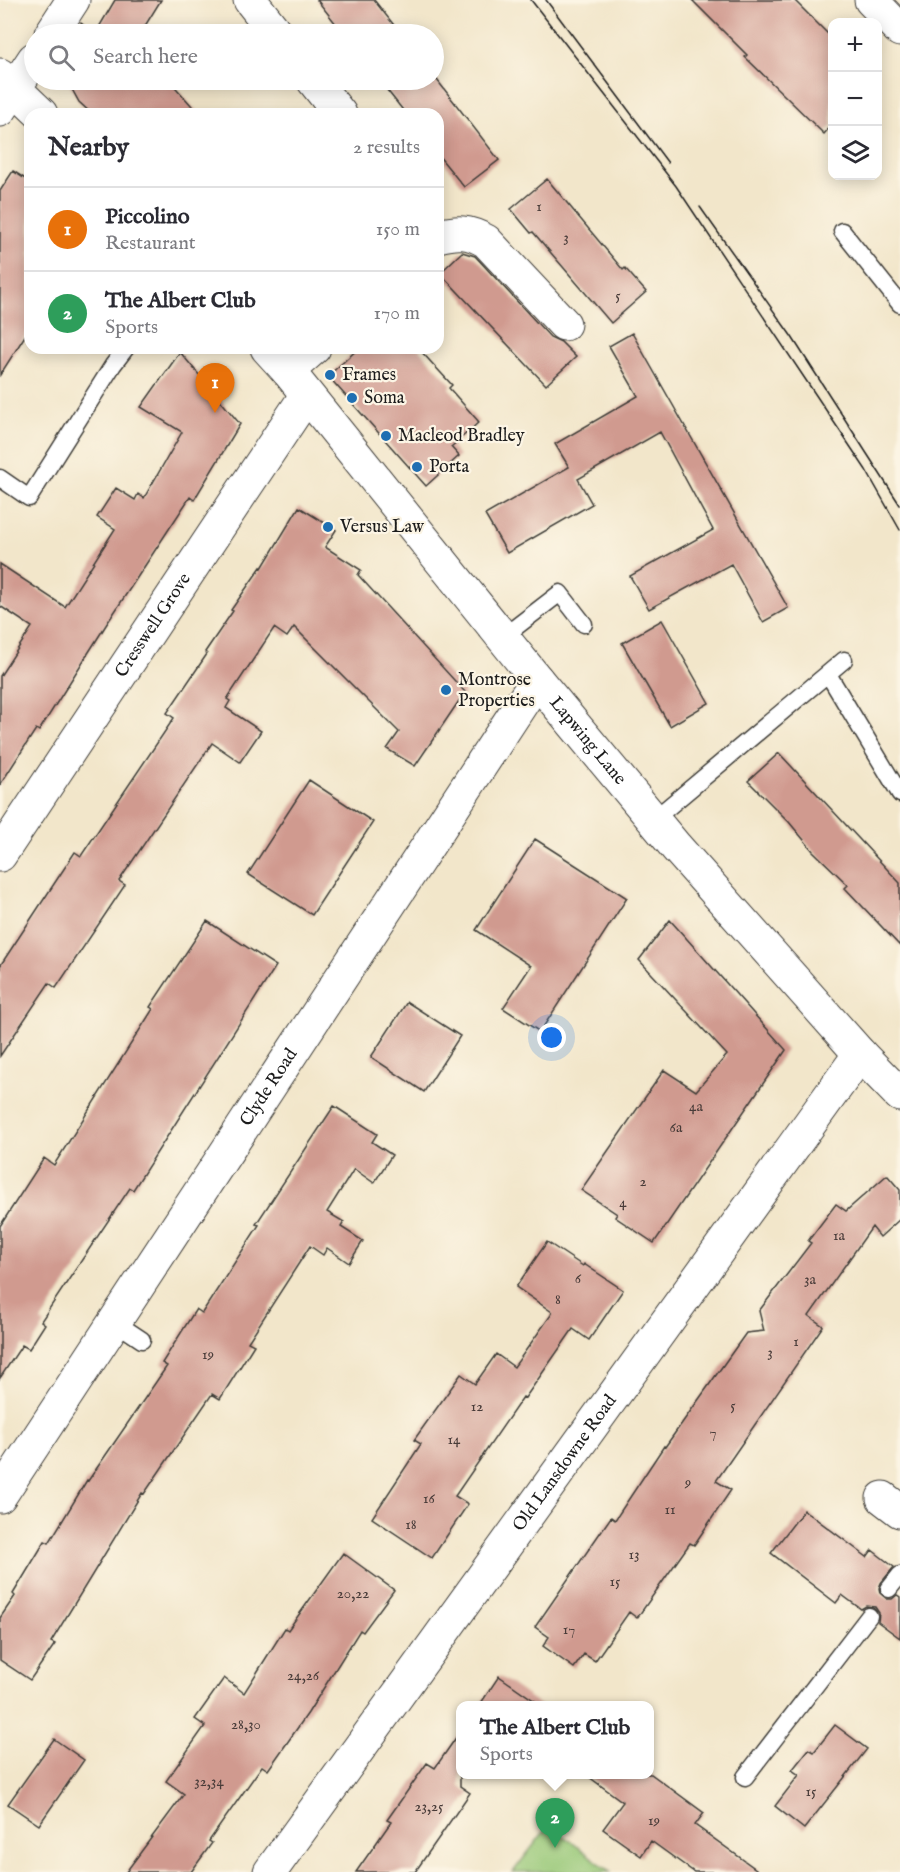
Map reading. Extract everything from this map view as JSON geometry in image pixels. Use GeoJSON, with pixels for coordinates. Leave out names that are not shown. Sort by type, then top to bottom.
{"type":"FeatureCollection","features":[{"type":"Feature","properties":{"kind":"street"},"geometry":{"type":"LineString","coordinates":[[57,24],[73,0]]}},
{"type":"Feature","properties":{"kind":"street"},"geometry":{"type":"LineString","coordinates":[[250,0],[269,24]]}},
{"type":"Feature","properties":{"kind":"street"},"geometry":{"type":"LineString","coordinates":[[871,0],[900,30]]}},
{"type":"Feature","properties":{"kind":"street"},"geometry":{"type":"LineString","coordinates":[[24,70],[5,91],[32,108]]}},
{"type":"Feature","properties":{"kind":"street"},"geometry":{"type":"LineString","coordinates":[[321,90],[335,108]]}},
{"type":"Feature","properties":{"kind":"street"},"geometry":{"type":"LineString","coordinates":[[444,235],[455,232],[473,234],[486,242],[564,324]]}},
{"type":"Feature","properties":{"kind":"street","name":"Cresswell Grove"},"geometry":{"type":"LineString","coordinates":[[0,855],[287,372],[307,354]]}},
{"type":"Feature","properties":{"kind":"street","name":"Lapwing Lane"},"geometry":{"type":"LineString","coordinates":[[287,372],[653,820],[860,1054],[900,1095]]}},
{"type":"Feature","properties":{"kind":"street","name":"Clyde Road"},"geometry":{"type":"LineString","coordinates":[[0,1496],[537,680]]}},
{"type":"Feature","properties":{"kind":"street","name":"Old Lansdowne Road"},"geometry":{"type":"LineString","coordinates":[[270,1872],[860,1054]]}},
{"type":"Feature","properties":{"kind":"lane"},"geometry":{"type":"LineString","coordinates":[[842,231],[900,304]]}},
{"type":"Feature","properties":{"kind":"lane"},"geometry":{"type":"LineString","coordinates":[[0,478],[29,498],[121,354]]}},
{"type":"Feature","properties":{"kind":"lane"},"geometry":{"type":"LineString","coordinates":[[503,637],[560,593],[584,624]]}},
{"type":"Feature","properties":{"kind":"lane"},"geometry":{"type":"LineString","coordinates":[[653,820],[844,660]]}},
{"type":"Feature","properties":{"kind":"lane"},"geometry":{"type":"LineString","coordinates":[[828,674],[900,794]]}},
{"type":"Feature","properties":{"kind":"lane"},"geometry":{"type":"LineString","coordinates":[[115,1322],[142,1340]]}},
{"type":"Feature","properties":{"kind":"lane"},"geometry":{"type":"LineString","coordinates":[[889,1589],[900,1575]]}},
{"type":"Feature","properties":{"kind":"lane"},"geometry":{"type":"LineString","coordinates":[[744,1777],[869,1616]]}},
{"type":"Feature","properties":{"kind":"green space"},"geometry":{"type":"Polygon","coordinates":[[[549,1825],[611,1872],[513,1872],[549,1825]]]}},
{"type":"Feature","properties":{"kind":"building"},"geometry":{"type":"Polygon","coordinates":[[[115,0],[161,0],[146,24],[101,24],[115,0]]]}},
{"type":"Feature","properties":{"kind":"building"},"geometry":{"type":"Polygon","coordinates":[[[317,0],[374,0],[393,24],[336,24],[317,0]]]}},
{"type":"Feature","properties":{"kind":"building"},"geometry":{"type":"Polygon","coordinates":[[[692,0],[794,0],[828,34],[828,130],[824,134],[745,57],[747,55],[692,0]]]}},
{"type":"Feature","properties":{"kind":"building"},"geometry":{"type":"Polygon","coordinates":[[[444,89],[499,160],[464,187],[444,162],[444,108],[401,108],[387,90],[444,89]]]}},
{"type":"Feature","properties":{"kind":"building"},"geometry":{"type":"Polygon","coordinates":[[[72,90],[178,90],[194,108],[86,108],[72,90]]]}},
{"type":"Feature","properties":{"kind":"building"},"geometry":{"type":"Polygon","coordinates":[[[13,171],[24,178],[24,337],[0,375],[0,191],[13,171]]]}},
{"type":"Feature","properties":{"kind":"building"},"geometry":{"type":"Polygon","coordinates":[[[547,179],[623,270],[625,268],[646,292],[611,323],[511,209],[547,179]]]}},
{"type":"Feature","properties":{"kind":"building"},"geometry":{"type":"Polygon","coordinates":[[[462,252],[475,256],[550,337],[561,342],[576,357],[546,385],[444,277],[444,269],[462,252]]]}},
{"type":"Feature","properties":{"kind":"building"},"geometry":{"type":"Polygon","coordinates":[[[632,333],[788,608],[763,622],[731,564],[649,609],[630,576],[713,530],[660,432],[578,479],[592,504],[507,553],[485,515],[569,467],[555,444],[638,396],[609,346],[632,333]]]}},
{"type":"Feature","properties":{"kind":"building"},"geometry":{"type":"Polygon","coordinates":[[[179,354],[182,354],[240,424],[194,500],[190,497],[39,731],[36,729],[0,785],[0,676],[32,627],[0,606],[0,564],[65,607],[115,529],[97,517],[116,488],[135,500],[138,494],[144,498],[182,432],[141,407],[179,354]]]}},
{"type":"Feature","properties":{"kind":"building"},"geometry":{"type":"Polygon","coordinates":[[[352,354],[424,354],[452,385],[449,388],[479,422],[451,447],[459,456],[426,486],[328,376],[352,354]]]}},
{"type":"Feature","properties":{"kind":"building"},"geometry":{"type":"Polygon","coordinates":[[[299,507],[336,530],[325,547],[361,570],[358,575],[465,692],[415,766],[387,749],[399,732],[294,627],[287,637],[274,628],[227,699],[230,701],[226,708],[261,731],[240,762],[212,743],[119,881],[125,885],[56,988],[49,983],[0,1056],[0,966],[75,852],[81,856],[174,718],[167,713],[207,654],[205,652],[233,611],[231,610],[262,568],[299,507]]]}},
{"type":"Feature","properties":{"kind":"building"},"geometry":{"type":"Polygon","coordinates":[[[662,620],[709,703],[670,726],[622,643],[662,620]]]}},
{"type":"Feature","properties":{"kind":"building"},"geometry":{"type":"Polygon","coordinates":[[[779,753],[900,883],[900,946],[845,888],[848,885],[748,781],[779,753]]]}},
{"type":"Feature","properties":{"kind":"building"},"geometry":{"type":"Polygon","coordinates":[[[309,780],[373,822],[312,915],[248,874],[309,780]]]}},
{"type":"Feature","properties":{"kind":"building"},"geometry":{"type":"Polygon","coordinates":[[[535,839],[627,898],[540,1032],[503,1008],[531,966],[476,930],[535,839]]]}},
{"type":"Feature","properties":{"kind":"building"},"geometry":{"type":"Polygon","coordinates":[[[670,920],[786,1050],[654,1243],[615,1217],[617,1214],[581,1190],[664,1070],[696,1091],[727,1055],[639,960],[670,920]]]}},
{"type":"Feature","properties":{"kind":"building"},"geometry":{"type":"Polygon","coordinates":[[[207,921],[276,966],[133,1190],[130,1188],[41,1321],[45,1324],[29,1349],[22,1345],[0,1378],[0,1226],[44,1158],[54,1165],[153,1009],[150,1007],[207,921]]]}},
{"type":"Feature","properties":{"kind":"building"},"geometry":{"type":"Polygon","coordinates":[[[407,1002],[460,1036],[424,1092],[371,1057],[407,1002]]]}},
{"type":"Feature","properties":{"kind":"building"},"geometry":{"type":"Polygon","coordinates":[[[334,1106],[377,1134],[372,1142],[392,1155],[374,1183],[354,1169],[327,1212],[344,1222],[341,1227],[363,1241],[349,1263],[327,1248],[323,1255],[310,1246],[248,1342],[254,1345],[220,1399],[212,1394],[144,1494],[142,1493],[51,1642],[55,1644],[30,1680],[0,1660],[0,1618],[15,1596],[13,1594],[45,1541],[49,1543],[87,1480],[167,1366],[162,1363],[196,1309],[202,1313],[259,1225],[256,1224],[334,1106]]]}},
{"type":"Feature","properties":{"kind":"building"},"geometry":{"type":"Polygon","coordinates":[[[887,1175],[900,1190],[900,1219],[880,1237],[872,1227],[809,1316],[823,1326],[716,1481],[731,1490],[694,1545],[690,1543],[637,1618],[629,1612],[595,1661],[584,1654],[574,1668],[543,1646],[549,1637],[535,1627],[611,1517],[615,1520],[664,1446],[746,1333],[764,1331],[759,1311],[811,1243],[808,1241],[836,1204],[846,1211],[887,1175]]]}},
{"type":"Feature","properties":{"kind":"building"},"geometry":{"type":"Polygon","coordinates":[[[547,1242],[623,1290],[589,1340],[573,1329],[525,1398],[523,1397],[455,1496],[468,1504],[432,1558],[372,1518],[421,1444],[414,1440],[461,1374],[475,1384],[496,1354],[514,1367],[551,1315],[552,1312],[516,1287],[547,1242]]]}},
{"type":"Feature","properties":{"kind":"building"},"geometry":{"type":"Polygon","coordinates":[[[804,1510],[867,1557],[872,1550],[894,1567],[879,1588],[880,1593],[887,1599],[892,1599],[897,1595],[900,1597],[900,1638],[878,1622],[879,1613],[875,1607],[866,1606],[861,1609],[842,1595],[836,1603],[771,1553],[804,1510]]]}},
{"type":"Feature","properties":{"kind":"building"},"geometry":{"type":"Polygon","coordinates":[[[343,1553],[394,1590],[363,1632],[360,1630],[308,1713],[268,1770],[262,1766],[209,1841],[212,1843],[191,1872],[126,1872],[184,1794],[166,1781],[205,1726],[195,1719],[224,1678],[244,1693],[285,1628],[288,1630],[343,1553]]]}},
{"type":"Feature","properties":{"kind":"building"},"geometry":{"type":"Polygon","coordinates":[[[499,1676],[535,1701],[482,1701],[499,1676]]]}},
{"type":"Feature","properties":{"kind":"building"},"geometry":{"type":"Polygon","coordinates":[[[835,1725],[867,1749],[804,1829],[775,1806],[799,1775],[792,1770],[809,1749],[814,1752],[835,1725]]]}},
{"type":"Feature","properties":{"kind":"building"},"geometry":{"type":"Polygon","coordinates":[[[456,1738],[456,1779],[460,1779],[460,1786],[470,1793],[415,1872],[356,1872],[391,1822],[387,1820],[427,1763],[435,1768],[456,1738]]]}},
{"type":"Feature","properties":{"kind":"building"},"geometry":{"type":"Polygon","coordinates":[[[54,1739],[84,1760],[39,1825],[8,1804],[54,1739]]]}},
{"type":"Feature","properties":{"kind":"building"},"geometry":{"type":"Polygon","coordinates":[[[654,1776],[704,1813],[695,1825],[760,1872],[694,1872],[651,1841],[641,1856],[603,1829],[623,1802],[592,1779],[654,1779],[654,1776]]]}},
{"type":"Feature","properties":{"kind":"tram line"},"geometry":{"type":"LineString","coordinates":[[531,0],[676,186],[866,470],[900,530]]}},
{"type":"Feature","properties":{"kind":"tram line"},"geometry":{"type":"LineString","coordinates":[[546,0],[668,163]]}},
{"type":"Feature","properties":{"kind":"tram line"},"geometry":{"type":"LineString","coordinates":[[700,207],[792,337],[900,505]]}},
{"type":"Feature","properties":{"kind":"place","name":"Frames"},"geometry":{"type":"Point","coordinates":[330,375]}},
{"type":"Feature","properties":{"kind":"place","name":"Soma"},"geometry":{"type":"Point","coordinates":[352,398]}},
{"type":"Feature","properties":{"kind":"place","name":"Piccolino"},"geometry":{"type":"Point","coordinates":[215,413]}},
{"type":"Feature","properties":{"kind":"place","name":"Macleod Bradley"},"geometry":{"type":"Point","coordinates":[386,436]}},
{"type":"Feature","properties":{"kind":"place","name":"Porta"},"geometry":{"type":"Point","coordinates":[417,467]}},
{"type":"Feature","properties":{"kind":"place","name":"Versus Law"},"geometry":{"type":"Point","coordinates":[328,527]}},
{"type":"Feature","properties":{"kind":"place","name":"Montrose Properties"},"geometry":{"type":"Point","coordinates":[446,690]}},
{"type":"Feature","properties":{"kind":"place","name":"The Albert Club"},"geometry":{"type":"Point","coordinates":[555,1848]}}]}
